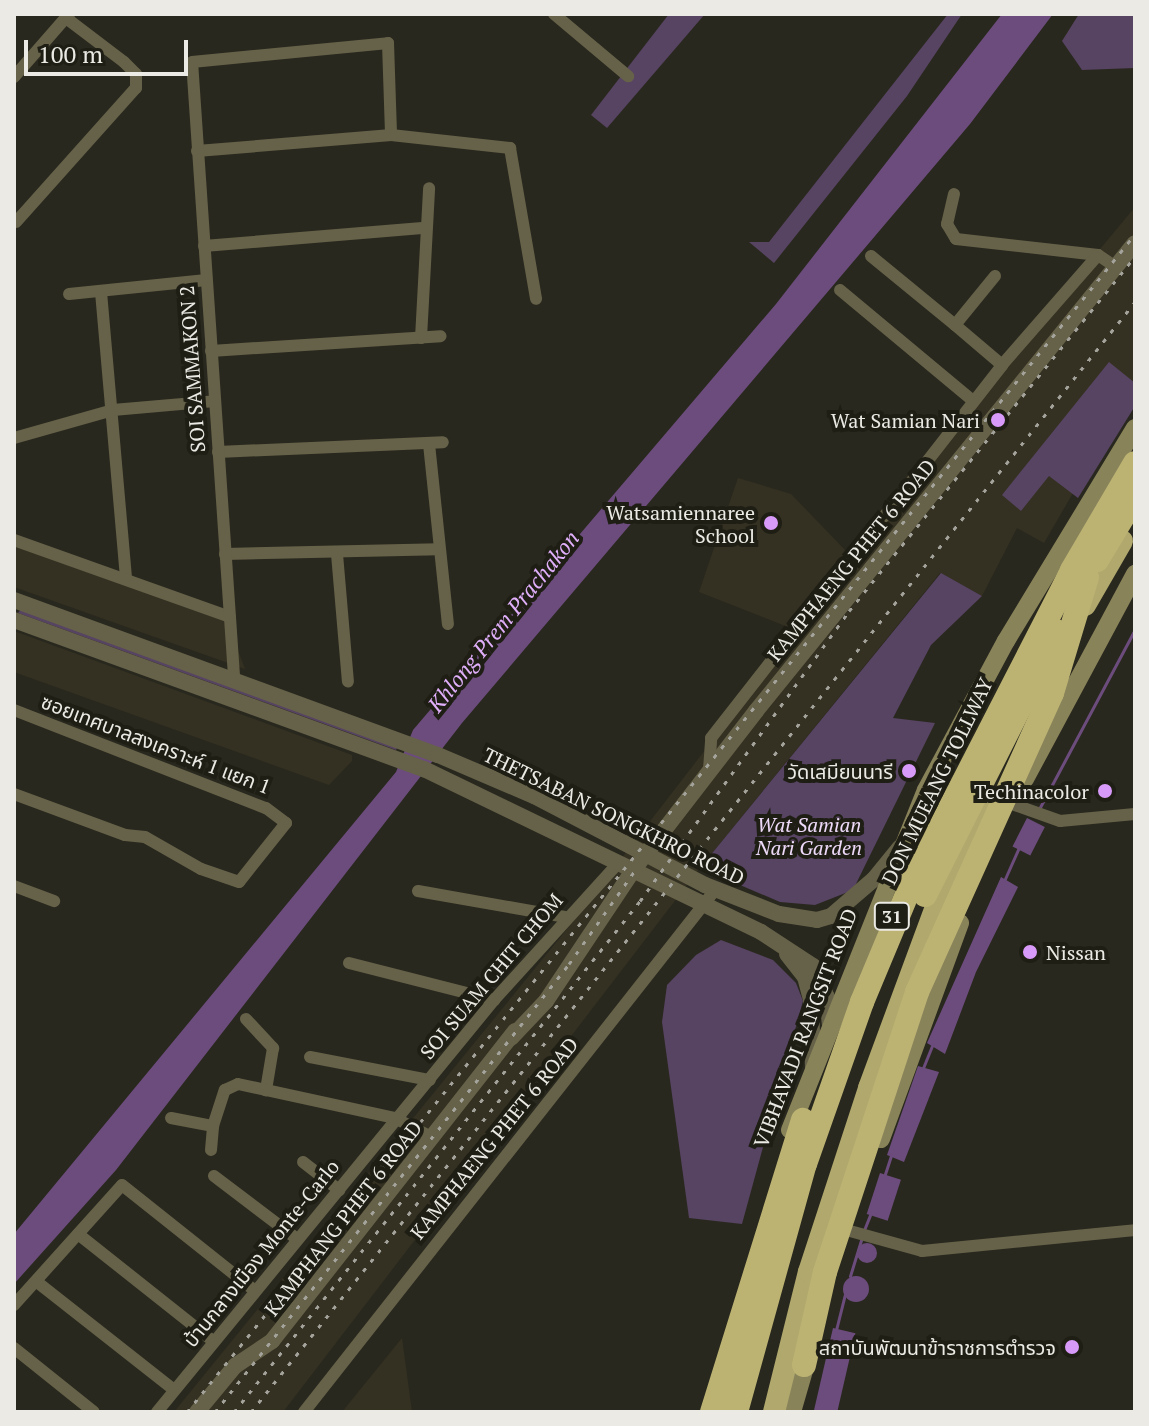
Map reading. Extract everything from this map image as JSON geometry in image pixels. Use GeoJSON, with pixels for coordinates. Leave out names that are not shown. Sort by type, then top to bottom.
{"type":"FeatureCollection","features":[{"type":"Feature","properties":{"kind":"highway","name":"VIBHAVADI RANGSIT ROAD"},"geometry":{"type":"LineString","coordinates":[[733,1412],[835,1059],[906,880],[1067,570],[1135,453]]}},
{"type":"Feature","properties":{"kind":"highway","name":"DON MUEANG TOLLWAY"},"geometry":{"type":"LineString","coordinates":[[733,1412],[805,1164],[862,1002],[958,787],[1072,570],[1135,463]]}},
{"type":"Feature","properties":{"kind":"highway","name":"DON MUEANG TOLLWAY"},"geometry":{"type":"LineString","coordinates":[[751,1412],[807,1208],[887,979],[962,819],[1087,577],[1135,497]]}},
{"type":"Feature","properties":{"kind":"highway","name":"31"},"geometry":{"type":"LineString","coordinates":[[774,1412],[827,1215],[941,893],[1097,583],[1135,520]]}},
{"type":"Feature","properties":{"kind":"highway"},"geometry":{"type":"LineString","coordinates":[[804,1365],[855,1171],[917,992],[1052,693],[1087,577]]}},
{"type":"Feature","properties":{"kind":"highway"},"geometry":{"type":"LineString","coordinates":[[921,951],[966,905]]}},
{"type":"Feature","properties":{"kind":"highway"},"geometry":{"type":"LineString","coordinates":[[712,1412],[790,1156],[837,1037],[862,1002]]}},
{"type":"Feature","properties":{"kind":"main road","name":"VIBHAVADI RANGSIT ROAD"},"geometry":{"type":"LineString","coordinates":[[703,1412],[768,1194],[813,1069],[903,842],[977,691],[1135,428]]}},
{"type":"Feature","properties":{"kind":"main road"},"geometry":{"type":"LineString","coordinates":[[792,1412],[804,1365],[855,1232],[966,905],[1012,804],[1133,581]]}},
{"type":"Feature","properties":{"kind":"street"},"geometry":{"type":"LineString","coordinates":[[554,14],[628,76]]}},
{"type":"Feature","properties":{"kind":"street"},"geometry":{"type":"LineString","coordinates":[[14,77],[68,16],[136,74],[136,88],[16,222]]}},
{"type":"Feature","properties":{"kind":"street","name":"SOI SAMMAKON 2"},"geometry":{"type":"LineString","coordinates":[[234,676],[197,151],[194,59],[388,43],[391,135]]}},
{"type":"Feature","properties":{"kind":"street"},"geometry":{"type":"LineString","coordinates":[[197,151],[391,135],[510,148],[536,299]]}},
{"type":"Feature","properties":{"kind":"street"},"geometry":{"type":"LineString","coordinates":[[421,338],[429,188]]}},
{"type":"Feature","properties":{"kind":"street"},"geometry":{"type":"LineString","coordinates":[[954,194],[947,224],[956,239],[1098,255],[1116,267]]}},
{"type":"Feature","properties":{"kind":"street"},"geometry":{"type":"LineString","coordinates":[[204,246],[425,228]]}},
{"type":"Feature","properties":{"kind":"street","name":"KAMPHAENG PHET 6 ROAD"},"geometry":{"type":"LineString","coordinates":[[626,865],[644,854],[1135,243]]}},
{"type":"Feature","properties":{"kind":"street"},"geometry":{"type":"LineString","coordinates":[[709,770],[711,738],[973,401],[1098,255]]}},
{"type":"Feature","properties":{"kind":"street"},"geometry":{"type":"LineString","coordinates":[[871,256],[1002,365]]}},
{"type":"Feature","properties":{"kind":"street"},"geometry":{"type":"LineString","coordinates":[[955,325],[995,276]]}},
{"type":"Feature","properties":{"kind":"street"},"geometry":{"type":"LineString","coordinates":[[69,294],[206,280]]}},
{"type":"Feature","properties":{"kind":"street"},"geometry":{"type":"LineString","coordinates":[[840,290],[973,401]]}},
{"type":"Feature","properties":{"kind":"street"},"geometry":{"type":"LineString","coordinates":[[101,292],[126,576]]}},
{"type":"Feature","properties":{"kind":"street"},"geometry":{"type":"LineString","coordinates":[[211,351],[441,336]]}},
{"type":"Feature","properties":{"kind":"street"},"geometry":{"type":"LineString","coordinates":[[14,438],[113,410],[215,401]]}},
{"type":"Feature","properties":{"kind":"street"},"geometry":{"type":"LineString","coordinates":[[218,452],[443,442]]}},
{"type":"Feature","properties":{"kind":"street"},"geometry":{"type":"LineString","coordinates":[[429,444],[448,624]]}},
{"type":"Feature","properties":{"kind":"street"},"geometry":{"type":"LineString","coordinates":[[14,539],[126,576],[230,617]]}},
{"type":"Feature","properties":{"kind":"street"},"geometry":{"type":"LineString","coordinates":[[225,554],[337,554],[438,549]]}},
{"type":"Feature","properties":{"kind":"street"},"geometry":{"type":"LineString","coordinates":[[337,554],[348,682]]}},
{"type":"Feature","properties":{"kind":"street","name":"THETSABAN SONGKHRO ROAD"},"geometry":{"type":"LineString","coordinates":[[14,600],[354,721],[495,779],[715,890],[779,914],[817,920],[851,902],[903,842]]}},
{"type":"Feature","properties":{"kind":"street","name":"THETSABAN SONGKHRO ROAD"},"geometry":{"type":"LineString","coordinates":[[14,620],[342,739],[489,797],[761,932],[813,966],[827,997],[830,1026]]}},
{"type":"Feature","properties":{"kind":"street","name":"ซอยเทศบาลสงเคราะห์ 1 แยก 1"},"geometry":{"type":"LineString","coordinates":[[14,710],[282,817],[285,830],[239,882],[229,881],[145,837],[125,835],[14,794]]}},
{"type":"Feature","properties":{"kind":"street"},"geometry":{"type":"LineString","coordinates":[[1012,804],[1036,816],[1060,821],[1135,814]]}},
{"type":"Feature","properties":{"kind":"street","name":"SOI SUAM CHIT CHOM"},"geometry":{"type":"LineString","coordinates":[[395,1118],[565,917],[626,865]]}},
{"type":"Feature","properties":{"kind":"street","name":"KAMPHANG PHET 6 ROAD"},"geometry":{"type":"LineString","coordinates":[[197,1412],[235,1366],[272,1341],[431,1137],[577,959],[626,865]]}},
{"type":"Feature","properties":{"kind":"street"},"geometry":{"type":"LineString","coordinates":[[14,886],[54,901]]}},
{"type":"Feature","properties":{"kind":"street","name":"KAMPHAENG PHET 6 ROAD"},"geometry":{"type":"LineString","coordinates":[[304,1412],[715,890]]}},
{"type":"Feature","properties":{"kind":"street"},"geometry":{"type":"LineString","coordinates":[[418,891],[565,917]]}},
{"type":"Feature","properties":{"kind":"street"},"geometry":{"type":"LineString","coordinates":[[761,932],[805,977],[813,1014],[813,1069]]}},
{"type":"Feature","properties":{"kind":"street"},"geometry":{"type":"LineString","coordinates":[[349,963],[494,1000]]}},
{"type":"Feature","properties":{"kind":"street"},"geometry":{"type":"LineString","coordinates":[[246,1019],[273,1048],[266,1090]]}},
{"type":"Feature","properties":{"kind":"street"},"geometry":{"type":"LineString","coordinates":[[310,1057],[430,1080]]}},
{"type":"Feature","properties":{"kind":"street"},"geometry":{"type":"LineString","coordinates":[[211,1150],[213,1126],[227,1088],[266,1090],[395,1118],[431,1137]]}},
{"type":"Feature","properties":{"kind":"street"},"geometry":{"type":"LineString","coordinates":[[171,1118],[213,1126]]}},
{"type":"Feature","properties":{"kind":"street","name":"บ้านกลางเมือง Monte-Carlo"},"geometry":{"type":"LineString","coordinates":[[157,1412],[395,1118]]}},
{"type":"Feature","properties":{"kind":"street"},"geometry":{"type":"LineString","coordinates":[[303,1162],[339,1190]]}},
{"type":"Feature","properties":{"kind":"street"},"geometry":{"type":"LineString","coordinates":[[214,1176],[297,1239]]}},
{"type":"Feature","properties":{"kind":"street"},"geometry":{"type":"LineString","coordinates":[[14,1305],[120,1186],[127,1185],[254,1290]]}},
{"type":"Feature","properties":{"kind":"street"},"geometry":{"type":"LineString","coordinates":[[855,1232],[922,1251],[1135,1230]]}},
{"type":"Feature","properties":{"kind":"street"},"geometry":{"type":"LineString","coordinates":[[78,1234],[213,1341]]}},
{"type":"Feature","properties":{"kind":"street"},"geometry":{"type":"LineString","coordinates":[[37,1282],[174,1390]]}},
{"type":"Feature","properties":{"kind":"street"},"geometry":{"type":"LineString","coordinates":[[14,1348],[94,1412]]}},
{"type":"Feature","properties":{"kind":"shaded area"},"geometry":{"type":"Polygon","coordinates":[[[1002,14],[1053,14],[970,124],[462,723],[116,1170],[14,1284],[14,1234],[396,772],[413,730],[776,304],[1002,14]]]}},
{"type":"Feature","properties":{"kind":"shaded area"},"geometry":{"type":"Polygon","coordinates":[[[1135,207],[1135,397],[1110,429],[1044,543],[1017,528],[982,596],[940,573],[700,868],[283,1412],[174,1412],[563,934],[984,389],[1135,207]]]}},
{"type":"Feature","properties":{"kind":"shaded area","name":"Watsamiennaree School"},"geometry":{"type":"Polygon","coordinates":[[[738,478],[791,494],[848,553],[788,627],[699,592],[738,478]]]}},
{"type":"Feature","properties":{"kind":"shaded area"},"geometry":{"type":"Polygon","coordinates":[[[14,546],[227,622],[245,669],[14,587],[14,546]]]}},
{"type":"Feature","properties":{"kind":"shaded area"},"geometry":{"type":"Polygon","coordinates":[[[14,631],[352,755],[352,761],[329,785],[14,672],[14,631]]]}},
{"type":"Feature","properties":{"kind":"shaded area"},"geometry":{"type":"Polygon","coordinates":[[[1027,818],[1045,827],[1030,856],[1012,847],[1027,818]]]}},
{"type":"Feature","properties":{"kind":"shaded area"},"geometry":{"type":"Polygon","coordinates":[[[1001,877],[1018,887],[976,972],[945,1054],[927,1043],[1001,877]]]}},
{"type":"Feature","properties":{"kind":"shaded area"},"geometry":{"type":"Polygon","coordinates":[[[918,1066],[939,1072],[904,1162],[887,1155],[918,1066]]]}},
{"type":"Feature","properties":{"kind":"shaded area"},"geometry":{"type":"Polygon","coordinates":[[[880,1173],[901,1180],[888,1221],[867,1214],[880,1173]]]}},
{"type":"Feature","properties":{"kind":"shaded area"},"geometry":{"type":"Polygon","coordinates":[[[867,1243],[874,1246],[877,1253],[874,1260],[867,1263],[860,1260],[857,1253],[860,1246],[867,1243]]]}},
{"type":"Feature","properties":{"kind":"shaded area"},"geometry":{"type":"Polygon","coordinates":[[[856,1276],[865,1280],[869,1289],[865,1298],[856,1302],[847,1298],[843,1289],[847,1280],[856,1276]]]}},
{"type":"Feature","properties":{"kind":"shaded area"},"geometry":{"type":"Polygon","coordinates":[[[833,1328],[855,1333],[837,1412],[814,1412],[833,1328]]]}},
{"type":"Feature","properties":{"kind":"shaded area"},"geometry":{"type":"Polygon","coordinates":[[[402,1338],[412,1412],[342,1412],[402,1338]]]}},
{"type":"Feature","properties":{"kind":"green space"},"geometry":{"type":"Polygon","coordinates":[[[669,14],[705,14],[607,128],[591,115],[669,14]]]}},
{"type":"Feature","properties":{"kind":"green space"},"geometry":{"type":"Polygon","coordinates":[[[948,14],[962,14],[907,96],[774,263],[749,242],[769,242],[948,14]]]}},
{"type":"Feature","properties":{"kind":"green space"},"geometry":{"type":"Polygon","coordinates":[[[1079,14],[1135,14],[1135,68],[1082,70],[1062,41],[1079,14]]]}},
{"type":"Feature","properties":{"kind":"green space"},"geometry":{"type":"Polygon","coordinates":[[[1109,362],[1135,383],[1135,406],[1078,498],[1049,476],[1021,511],[1002,495],[1109,362]]]}},
{"type":"Feature","properties":{"kind":"green space","name":"Wat Samian Nari Garden"},"geometry":{"type":"Polygon","coordinates":[[[941,573],[982,596],[931,645],[893,718],[935,723],[853,890],[815,905],[780,902],[700,868],[941,573]]]}},
{"type":"Feature","properties":{"kind":"green space"},"geometry":{"type":"Polygon","coordinates":[[[22,608],[398,746],[396,750],[18,613],[22,608]]]}},
{"type":"Feature","properties":{"kind":"green space"},"geometry":{"type":"Polygon","coordinates":[[[721,940],[773,960],[796,983],[803,1001],[742,1224],[689,1218],[662,1022],[667,985],[696,955],[721,940]]]}},
{"type":"Feature","properties":{"kind":"waterway"},"geometry":{"type":"LineString","coordinates":[[1039,809],[1135,629]]}},
{"type":"Feature","properties":{"kind":"waterway"},"geometry":{"type":"LineString","coordinates":[[1004,881],[1019,848]]}},
{"type":"Feature","properties":{"kind":"waterway"},"geometry":{"type":"LineString","coordinates":[[923,1068],[932,1046]]}},
{"type":"Feature","properties":{"kind":"waterway"},"geometry":{"type":"LineString","coordinates":[[885,1174],[891,1155]]}},
{"type":"Feature","properties":{"kind":"waterway"},"geometry":{"type":"LineString","coordinates":[[864,1230],[870,1215]]}},
{"type":"Feature","properties":{"kind":"waterway"},"geometry":{"type":"LineString","coordinates":[[850,1276],[862,1237]]}},
{"type":"Feature","properties":{"kind":"waterway"},"geometry":{"type":"LineString","coordinates":[[836,1330],[845,1295]]}},
{"type":"Feature","properties":{"kind":"railway"},"geometry":{"type":"LineString","coordinates":[[187,1412],[1135,234]]}},
{"type":"Feature","properties":{"kind":"railway"},"geometry":{"type":"LineString","coordinates":[[234,1412],[640,901],[849,611],[1135,257]]}},
{"type":"Feature","properties":{"kind":"railway"},"geometry":{"type":"LineString","coordinates":[[251,1412],[1135,302]]}},
{"type":"Feature","properties":{"kind":"railway"},"geometry":{"type":"LineString","coordinates":[[215,1412],[569,964],[634,872]]}},
{"type":"Feature","properties":{"kind":"place","name":"Wat Samian Nari"},"geometry":{"type":"Point","coordinates":[998,420]}},
{"type":"Feature","properties":{"kind":"place","name":"Watsamiennaree School"},"geometry":{"type":"Point","coordinates":[771,523]}},
{"type":"Feature","properties":{"kind":"place","name":"วัดเสมียนนารี"},"geometry":{"type":"Point","coordinates":[909,771]}},
{"type":"Feature","properties":{"kind":"place","name":"Techinacolor"},"geometry":{"type":"Point","coordinates":[1105,791]}},
{"type":"Feature","properties":{"kind":"place","name":"Nissan"},"geometry":{"type":"Point","coordinates":[1030,952]}},
{"type":"Feature","properties":{"kind":"place","name":"สถาบันพัฒนาข้าราชการตำรวจ"},"geometry":{"type":"Point","coordinates":[1072,1347]}},
{"type":"Feature","properties":{"kind":"water label","name":"Khlong Prem Prachakon"},"geometry":{"type":"Point","coordinates":[503,621]}}]}
